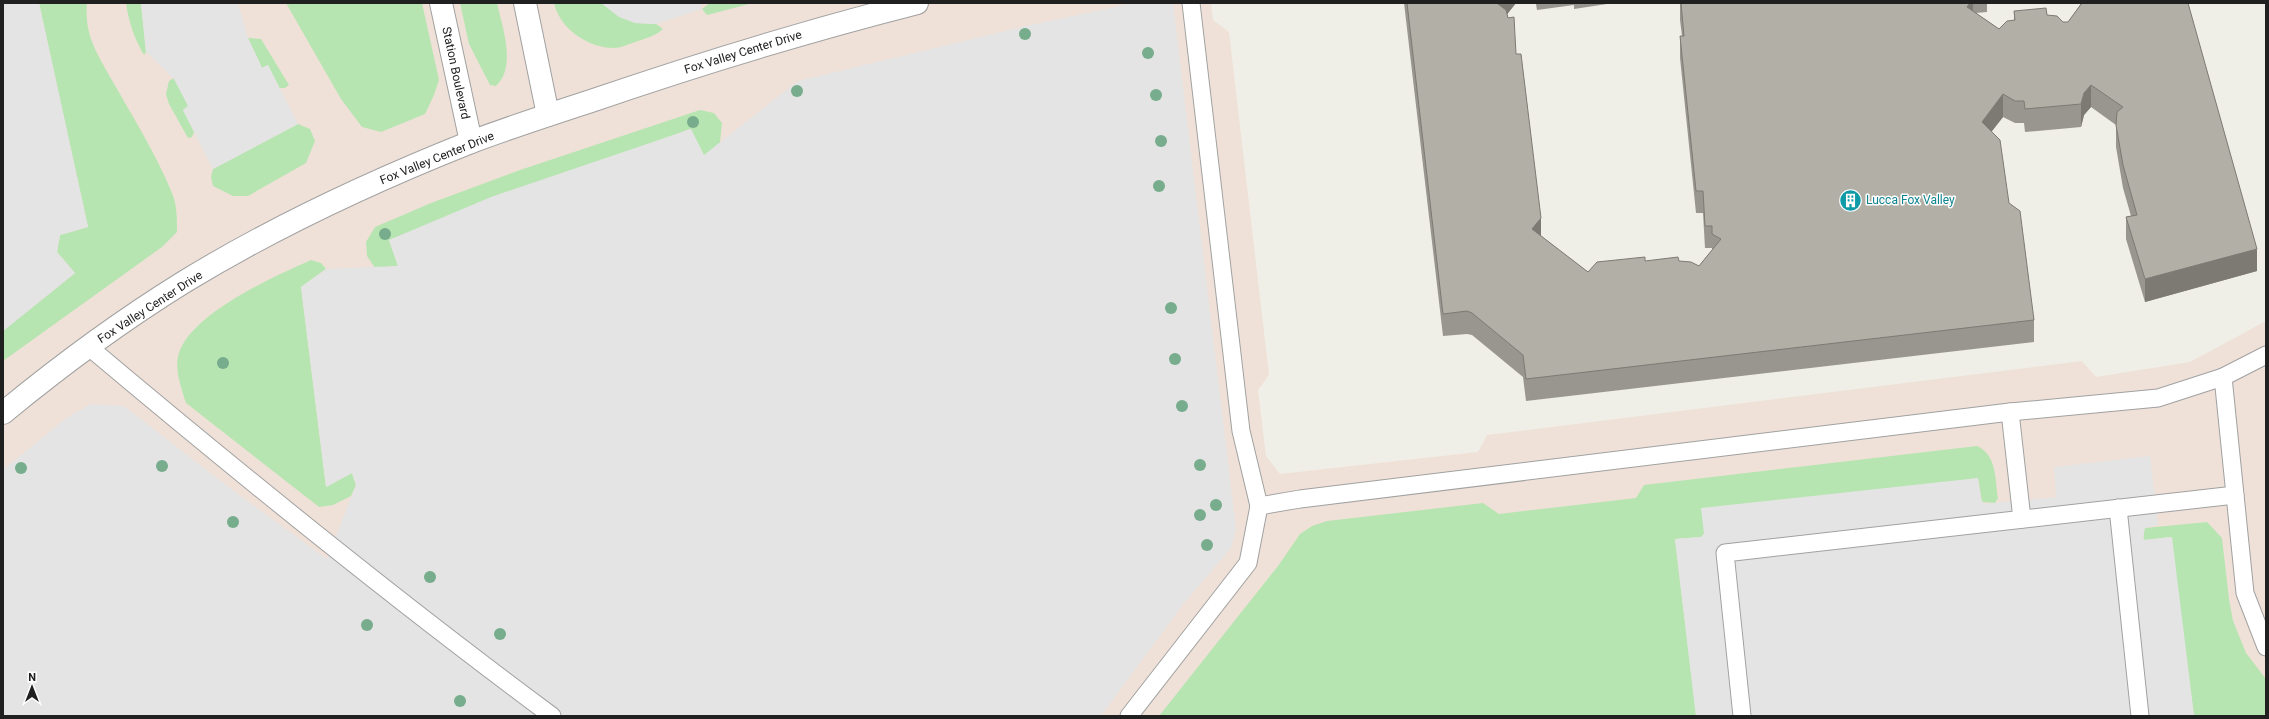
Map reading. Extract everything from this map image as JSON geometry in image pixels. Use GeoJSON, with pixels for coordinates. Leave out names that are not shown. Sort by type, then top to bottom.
{"type":"FeatureCollection","features":[{"type":"Feature","properties":{"kind":"street","name":"Station Boulevard"},"geometry":{"type":"LineString","coordinates":[[442,3],[471,142]]}},
{"type":"Feature","properties":{"kind":"street"},"geometry":{"type":"LineString","coordinates":[[525,3],[548,115]]}},
{"type":"Feature","properties":{"kind":"street","name":"Fox Valley Center Drive"},"geometry":{"type":"LineString","coordinates":[[3,413],[42,380],[185,282],[285,226],[339,199],[471,142],[548,115],[699,64],[917,3]]}},
{"type":"Feature","properties":{"kind":"lane"},"geometry":{"type":"LineString","coordinates":[[1129,716],[1248,563],[1259,506],[1241,431],[1191,3]]}},
{"type":"Feature","properties":{"kind":"lane"},"geometry":{"type":"LineString","coordinates":[[89,347],[370,575],[472,656],[552,716]]}},
{"type":"Feature","properties":{"kind":"lane"},"geometry":{"type":"LineString","coordinates":[[1259,506],[1300,499],[2010,412],[2158,398],[2223,377],[2266,355]]}},
{"type":"Feature","properties":{"kind":"lane"},"geometry":{"type":"LineString","coordinates":[[2223,377],[2245,593],[2266,647]]}},
{"type":"Feature","properties":{"kind":"lane"},"geometry":{"type":"LineString","coordinates":[[2010,412],[2022,519]]}},
{"type":"Feature","properties":{"kind":"lane"},"geometry":{"type":"LineString","coordinates":[[1742,716],[1725,553],[2235,495]]}},
{"type":"Feature","properties":{"kind":"lane"},"geometry":{"type":"LineString","coordinates":[[2118,508],[2140,716]]}},
{"type":"Feature","properties":{"kind":"shaded area"},"geometry":{"type":"Polygon","coordinates":[[[3,3],[1211,3],[1213,20],[1229,32],[1269,375],[1258,390],[1266,456],[1280,474],[1478,452],[1487,435],[2082,361],[2096,377],[2190,362],[2266,321],[2266,716],[3,716],[3,3]]]}},
{"type":"Feature","properties":{"kind":"shaded area"},"geometry":{"type":"Polygon","coordinates":[[[3,3],[39,3],[88,227],[60,235],[57,252],[75,273],[3,331],[3,3]]]}},
{"type":"Feature","properties":{"kind":"shaded area"},"geometry":{"type":"Polygon","coordinates":[[[141,3],[238,3],[248,38],[262,68],[268,65],[298,124],[213,169],[183,110],[188,106],[174,79],[146,52],[141,3]]]}},
{"type":"Feature","properties":{"kind":"shaded area"},"geometry":{"type":"Polygon","coordinates":[[[601,3],[700,3],[702,9],[656,24],[635,23],[619,17],[601,3]]]}},
{"type":"Feature","properties":{"kind":"shaded area"},"geometry":{"type":"Polygon","coordinates":[[[1173,3],[1236,529],[1231,548],[1184,603],[1101,716],[3,716],[3,470],[65,419],[91,404],[124,406],[235,492],[327,559],[356,485],[352,473],[326,487],[301,287],[326,269],[398,266],[389,240],[491,197],[691,129],[704,155],[798,81],[1026,26],[1129,4],[1173,3]]]}},
{"type":"Feature","properties":{"kind":"shaded area"},"geometry":{"type":"Polygon","coordinates":[[[2150,456],[2158,525],[2145,528],[2143,538],[2145,540],[2172,537],[2194,716],[1696,716],[1675,539],[1701,537],[1704,534],[1701,508],[1978,478],[1981,499],[1984,504],[2056,497],[2054,467],[2150,456]]]}},
{"type":"Feature","properties":{"kind":"green space"},"geometry":{"type":"Polygon","coordinates":[[[39,3],[87,3],[88,25],[93,45],[137,123],[166,179],[176,207],[177,232],[162,247],[3,361],[3,331],[75,273],[57,252],[60,235],[88,227],[39,3]]]}},
{"type":"Feature","properties":{"kind":"green space"},"geometry":{"type":"Polygon","coordinates":[[[126,3],[141,3],[146,52],[144,55],[132,30],[126,3]]]}},
{"type":"Feature","properties":{"kind":"green space"},"geometry":{"type":"Polygon","coordinates":[[[286,3],[422,3],[439,80],[425,114],[381,132],[362,127],[341,99],[286,3]]]}},
{"type":"Feature","properties":{"kind":"green space"},"geometry":{"type":"Polygon","coordinates":[[[460,3],[497,3],[504,34],[507,57],[506,68],[502,78],[496,86],[490,85],[469,44],[460,3]]]}},
{"type":"Feature","properties":{"kind":"green space"},"geometry":{"type":"Polygon","coordinates":[[[554,3],[601,3],[635,23],[656,24],[663,29],[651,36],[617,48],[594,45],[585,41],[569,29],[562,21],[554,3]]]}},
{"type":"Feature","properties":{"kind":"green space"},"geometry":{"type":"Polygon","coordinates":[[[710,3],[753,3],[707,15],[702,9],[710,3]]]}},
{"type":"Feature","properties":{"kind":"green space"},"geometry":{"type":"Polygon","coordinates":[[[248,38],[261,39],[289,85],[285,88],[279,88],[268,65],[262,68],[248,38]]]}},
{"type":"Feature","properties":{"kind":"green space"},"geometry":{"type":"Polygon","coordinates":[[[174,78],[189,106],[183,110],[194,132],[192,137],[188,138],[169,104],[166,94],[169,81],[174,78]]]}},
{"type":"Feature","properties":{"kind":"green space"},"geometry":{"type":"Polygon","coordinates":[[[700,110],[714,113],[722,123],[720,143],[704,156],[690,129],[389,240],[398,266],[375,268],[367,256],[366,242],[375,227],[431,203],[520,170],[700,110]]]}},
{"type":"Feature","properties":{"kind":"green space"},"geometry":{"type":"Polygon","coordinates":[[[298,124],[310,129],[315,141],[306,163],[248,196],[233,196],[213,186],[211,177],[213,169],[298,124]]]}},
{"type":"Feature","properties":{"kind":"green space"},"geometry":{"type":"Polygon","coordinates":[[[311,260],[321,263],[326,269],[301,287],[326,487],[352,473],[356,485],[351,496],[333,505],[319,507],[186,403],[178,376],[177,363],[180,350],[189,336],[202,322],[219,309],[257,286],[311,260]]]}},
{"type":"Feature","properties":{"kind":"green space"},"geometry":{"type":"Polygon","coordinates":[[[1977,446],[1984,450],[1992,461],[1998,498],[1995,503],[1982,502],[1978,478],[1704,534],[1701,537],[1675,539],[1696,716],[1159,716],[1278,566],[1300,534],[1312,526],[1327,521],[1483,503],[1499,514],[1636,498],[1644,485],[1977,446]]]}},
{"type":"Feature","properties":{"kind":"green space"},"geometry":{"type":"Polygon","coordinates":[[[2207,522],[2222,538],[2233,621],[2246,653],[2266,679],[2266,716],[2194,716],[2171,537],[2144,540],[2143,532],[2145,528],[2207,522]]]}},
{"type":"Feature","properties":{"kind":"building","name":"Lucca Fox Valley"},"geometry":{"type":"Polygon","coordinates":[[[1407,3],[1499,3],[1498,4],[1506,10],[1508,18],[1514,17],[1516,54],[1521,54],[1541,218],[1532,229],[1588,272],[1597,262],[1645,257],[1645,261],[1678,257],[1679,261],[1691,262],[1699,266],[1721,239],[1712,234],[1712,226],[1705,226],[1703,191],[1696,191],[1680,36],[1684,36],[1681,3],[1970,3],[1967,7],[1999,29],[2007,21],[2015,20],[2014,11],[2046,8],[2047,15],[2057,16],[2063,22],[2068,22],[2082,3],[2188,3],[2257,249],[2145,279],[2126,217],[2137,215],[2123,165],[2116,125],[2117,112],[2123,107],[2091,85],[2084,93],[2081,104],[2025,109],[2024,101],[2015,101],[2003,94],[1982,122],[2000,140],[2009,203],[2020,211],[2034,320],[1526,379],[1523,355],[1472,313],[1467,311],[1443,314],[1407,3]]]}},
{"type":"Feature","properties":{"kind":"place","name":"Lucca Fox Valley"},"geometry":{"type":"Point","coordinates":[1850,200]}}]}
